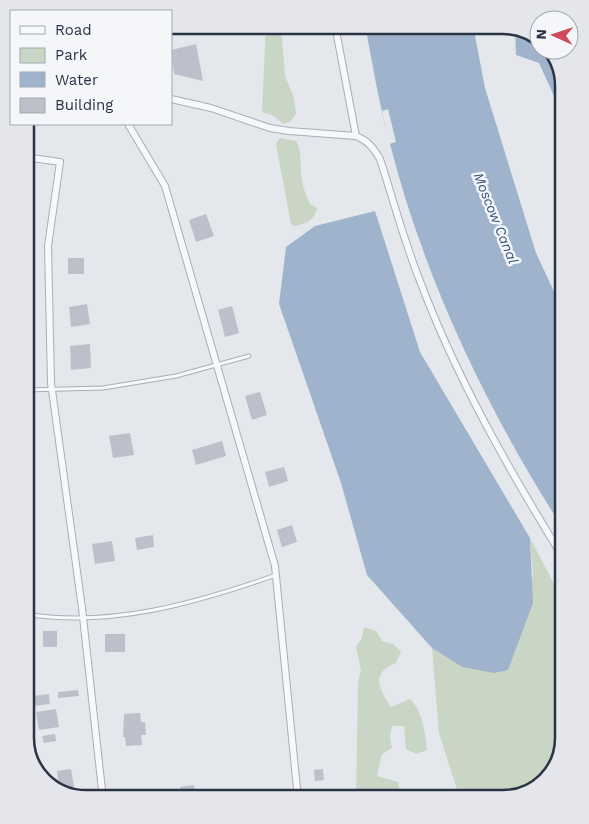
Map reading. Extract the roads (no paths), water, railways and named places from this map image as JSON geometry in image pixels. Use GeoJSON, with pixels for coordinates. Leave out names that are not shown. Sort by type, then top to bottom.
{"type":"FeatureCollection","features":[{"type":"Feature","properties":{"kind":"street"},"geometry":{"type":"LineString","coordinates":[[337,34],[356,136]]}},
{"type":"Feature","properties":{"kind":"street"},"geometry":{"type":"LineString","coordinates":[[172,99],[211,108],[270,128],[289,132],[356,136],[366,140],[373,146],[380,158],[419,280],[443,336],[531,505],[555,544]]}},
{"type":"Feature","properties":{"kind":"street"},"geometry":{"type":"LineString","coordinates":[[129,125],[165,186],[276,575],[297,790]]}},
{"type":"Feature","properties":{"kind":"street"},"geometry":{"type":"LineString","coordinates":[[34,158],[60,162],[47,263],[51,389],[83,617],[102,790]]}},
{"type":"Feature","properties":{"kind":"lane"},"geometry":{"type":"LineString","coordinates":[[34,390],[103,388],[176,376],[249,356]]}},
{"type":"Feature","properties":{"kind":"lane"},"geometry":{"type":"LineString","coordinates":[[34,614],[83,617],[131,614],[205,599],[276,575]]}},
{"type":"Feature","properties":{"kind":"water","name":"Moscow Canal"},"geometry":{"type":"Polygon","coordinates":[[[367,34],[475,34],[485,88],[536,253],[555,294],[555,516],[485,392],[440,295],[404,195],[379,100],[367,34]]]}},
{"type":"Feature","properties":{"kind":"water"},"geometry":{"type":"Polygon","coordinates":[[[515,36],[529,41],[529,60],[516,55],[515,36]]]}},
{"type":"Feature","properties":{"kind":"water"},"geometry":{"type":"Polygon","coordinates":[[[530,60],[548,60],[551,66],[555,79],[555,98],[539,63],[530,60]]]}},
{"type":"Feature","properties":{"kind":"water"},"geometry":{"type":"Polygon","coordinates":[[[375,211],[420,352],[530,538],[533,603],[508,670],[494,673],[462,667],[432,648],[367,575],[341,483],[279,304],[286,247],[315,226],[375,211]]]}}]}
